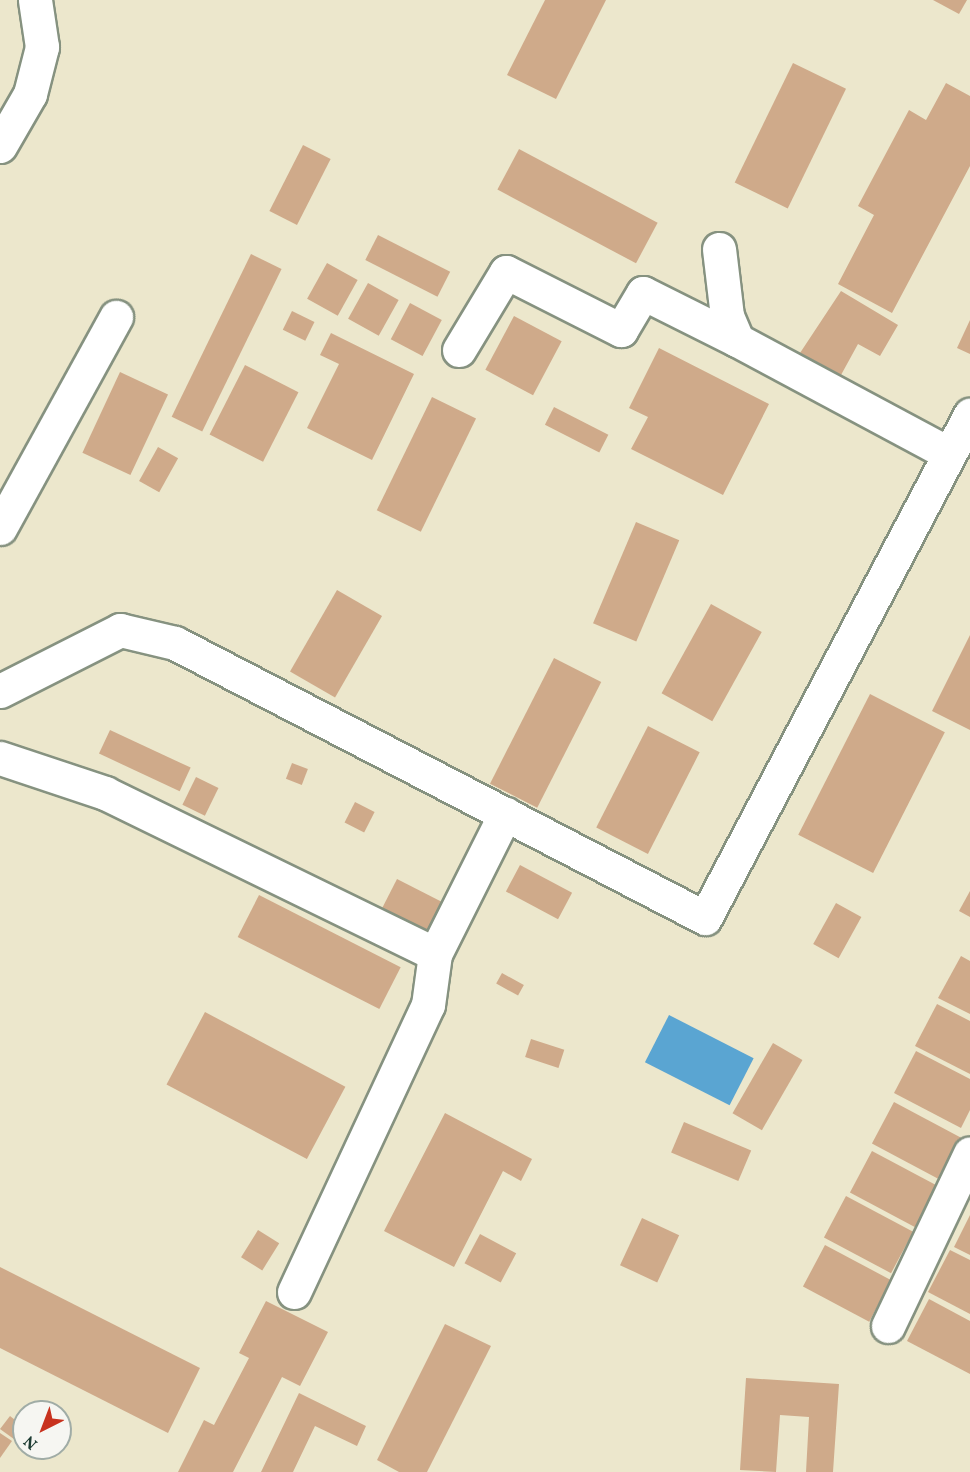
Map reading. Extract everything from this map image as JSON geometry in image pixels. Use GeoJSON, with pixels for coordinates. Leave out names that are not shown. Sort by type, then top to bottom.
{"type":"FeatureCollection","features":[{"type":"Feature","properties":{"kind":"lane"},"geometry":{"type":"LineString","coordinates":[[0,146],[30,94],[42,47],[35,0]]}},
{"type":"Feature","properties":{"kind":"lane"},"geometry":{"type":"LineString","coordinates":[[719,249],[727,316],[737,340]]}},
{"type":"Feature","properties":{"kind":"lane"},"geometry":{"type":"LineString","coordinates":[[459,350],[506,272],[621,330],[643,293],[737,340],[946,452]]}},
{"type":"Feature","properties":{"kind":"lane"},"geometry":{"type":"LineString","coordinates":[[0,528],[116,317]]}},
{"type":"Feature","properties":{"kind":"lane"},"geometry":{"type":"LineString","coordinates":[[0,691],[120,630],[175,642],[705,918],[946,452],[970,415]]}},
{"type":"Feature","properties":{"kind":"lane"},"geometry":{"type":"LineString","coordinates":[[0,758],[105,793],[435,954]]}},
{"type":"Feature","properties":{"kind":"lane"},"geometry":{"type":"LineString","coordinates":[[294,1292],[428,1005],[435,954],[505,814]]}},
{"type":"Feature","properties":{"kind":"lane"},"geometry":{"type":"LineString","coordinates":[[888,1326],[970,1153]]}},
{"type":"Feature","properties":{"kind":"water"},"geometry":{"type":"Polygon","coordinates":[[[669,1015],[754,1058],[730,1105],[645,1062],[669,1015]]]}},
{"type":"Feature","properties":{"kind":"building"},"geometry":{"type":"Polygon","coordinates":[[[545,0],[606,0],[556,99],[507,75],[545,0]]]}},
{"type":"Feature","properties":{"kind":"building"},"geometry":{"type":"Polygon","coordinates":[[[933,0],[967,0],[959,14],[933,0]]]}},
{"type":"Feature","properties":{"kind":"building"},"geometry":{"type":"Polygon","coordinates":[[[793,63],[846,89],[788,208],[735,183],[793,63]]]}},
{"type":"Feature","properties":{"kind":"building"},"geometry":{"type":"Polygon","coordinates":[[[946,83],[970,96],[970,166],[892,313],[838,284],[874,215],[858,206],[909,110],[926,120],[946,83]]]}},
{"type":"Feature","properties":{"kind":"building"},"geometry":{"type":"Polygon","coordinates":[[[303,145],[331,159],[297,225],[269,211],[303,145]]]}},
{"type":"Feature","properties":{"kind":"building"},"geometry":{"type":"Polygon","coordinates":[[[519,149],[658,223],[636,263],[497,190],[519,149]]]}},
{"type":"Feature","properties":{"kind":"building"},"geometry":{"type":"Polygon","coordinates":[[[378,235],[450,272],[437,297],[365,260],[378,235]]]}},
{"type":"Feature","properties":{"kind":"building"},"geometry":{"type":"Polygon","coordinates":[[[251,254],[282,269],[202,432],[172,417],[251,254]]]}},
{"type":"Feature","properties":{"kind":"building"},"geometry":{"type":"Polygon","coordinates":[[[327,263],[358,280],[338,316],[307,299],[327,263]]]}},
{"type":"Feature","properties":{"kind":"building"},"geometry":{"type":"Polygon","coordinates":[[[368,283],[399,300],[379,336],[348,319],[368,283]]]}},
{"type":"Feature","properties":{"kind":"building"},"geometry":{"type":"Polygon","coordinates":[[[841,291],[898,325],[880,356],[858,344],[841,375],[800,353],[841,291]]]}},
{"type":"Feature","properties":{"kind":"building"},"geometry":{"type":"Polygon","coordinates":[[[410,303],[442,320],[423,356],[391,339],[410,303]]]}},
{"type":"Feature","properties":{"kind":"building"},"geometry":{"type":"Polygon","coordinates":[[[292,311],[314,322],[305,341],[283,330],[292,311]]]}},
{"type":"Feature","properties":{"kind":"building"},"geometry":{"type":"Polygon","coordinates":[[[514,316],[562,341],[533,395],[485,370],[514,316]]]}},
{"type":"Feature","properties":{"kind":"building"},"geometry":{"type":"Polygon","coordinates":[[[970,320],[970,354],[957,348],[970,320]]]}},
{"type":"Feature","properties":{"kind":"building"},"geometry":{"type":"Polygon","coordinates":[[[331,333],[414,374],[372,460],[307,428],[339,364],[320,355],[331,333]]]}},
{"type":"Feature","properties":{"kind":"building"},"geometry":{"type":"Polygon","coordinates":[[[659,348],[769,404],[723,495],[631,449],[648,417],[629,408],[659,348]]]}},
{"type":"Feature","properties":{"kind":"building"},"geometry":{"type":"Polygon","coordinates":[[[245,365],[298,392],[263,462],[210,434],[245,365]]]}},
{"type":"Feature","properties":{"kind":"building"},"geometry":{"type":"Polygon","coordinates":[[[120,372],[168,394],[130,475],[82,453],[120,372]]]}},
{"type":"Feature","properties":{"kind":"building"},"geometry":{"type":"Polygon","coordinates":[[[432,397],[476,418],[421,532],[377,510],[432,397]]]}},
{"type":"Feature","properties":{"kind":"building"},"geometry":{"type":"Polygon","coordinates":[[[554,407],[608,435],[599,453],[545,425],[554,407]]]}},
{"type":"Feature","properties":{"kind":"building"},"geometry":{"type":"Polygon","coordinates":[[[158,447],[178,458],[159,492],[139,481],[158,447]]]}},
{"type":"Feature","properties":{"kind":"building"},"geometry":{"type":"Polygon","coordinates":[[[636,522],[679,540],[636,642],[593,623],[636,522]]]}},
{"type":"Feature","properties":{"kind":"building"},"geometry":{"type":"Polygon","coordinates":[[[337,590],[382,616],[335,697],[290,671],[337,590]]]}},
{"type":"Feature","properties":{"kind":"building"},"geometry":{"type":"Polygon","coordinates":[[[711,604],[762,632],[712,721],[662,693],[711,604]]]}},
{"type":"Feature","properties":{"kind":"building"},"geometry":{"type":"Polygon","coordinates":[[[970,635],[970,730],[932,711],[970,635]]]}},
{"type":"Feature","properties":{"kind":"building"},"geometry":{"type":"Polygon","coordinates":[[[554,658],[601,682],[537,808],[490,784],[554,658]]]}},
{"type":"Feature","properties":{"kind":"building"},"geometry":{"type":"Polygon","coordinates":[[[870,694],[945,732],[873,873],[798,835],[870,694]]]}},
{"type":"Feature","properties":{"kind":"building"},"geometry":{"type":"Polygon","coordinates":[[[648,726],[700,752],[648,854],[596,828],[648,726]]]}},
{"type":"Feature","properties":{"kind":"building"},"geometry":{"type":"Polygon","coordinates":[[[110,730],[191,768],[180,791],[99,754],[110,730]]]}},
{"type":"Feature","properties":{"kind":"building"},"geometry":{"type":"Polygon","coordinates":[[[292,763],[308,769],[302,785],[286,779],[292,763]]]}},
{"type":"Feature","properties":{"kind":"building"},"geometry":{"type":"Polygon","coordinates":[[[196,777],[218,788],[205,816],[182,805],[196,777]]]}},
{"type":"Feature","properties":{"kind":"building"},"geometry":{"type":"Polygon","coordinates":[[[355,802],[375,812],[364,832],[345,822],[355,802]]]}},
{"type":"Feature","properties":{"kind":"building"},"geometry":{"type":"Polygon","coordinates":[[[520,865],[572,893],[558,919],[506,891],[520,865]]]}},
{"type":"Feature","properties":{"kind":"building"},"geometry":{"type":"Polygon","coordinates":[[[397,879],[446,904],[431,934],[382,909],[397,879]]]}},
{"type":"Feature","properties":{"kind":"building"},"geometry":{"type":"Polygon","coordinates":[[[970,891],[970,917],[959,911],[970,891]]]}},
{"type":"Feature","properties":{"kind":"building"},"geometry":{"type":"Polygon","coordinates":[[[259,895],[401,967],[379,1009],[238,937],[259,895]]]}},
{"type":"Feature","properties":{"kind":"building"},"geometry":{"type":"Polygon","coordinates":[[[836,903],[861,917],[839,958],[813,944],[836,903]]]}},
{"type":"Feature","properties":{"kind":"building"},"geometry":{"type":"Polygon","coordinates":[[[961,956],[970,961],[970,1014],[938,998],[961,956]]]}},
{"type":"Feature","properties":{"kind":"building"},"geometry":{"type":"Polygon","coordinates":[[[502,973],[524,985],[518,996],[496,983],[502,973]]]}},
{"type":"Feature","properties":{"kind":"building"},"geometry":{"type":"Polygon","coordinates":[[[937,1004],[970,1021],[970,1074],[915,1046],[937,1004]]]}},
{"type":"Feature","properties":{"kind":"building"},"geometry":{"type":"Polygon","coordinates":[[[205,1012],[345,1087],[307,1159],[167,1084],[205,1012]]]}},
{"type":"Feature","properties":{"kind":"building"},"geometry":{"type":"Polygon","coordinates":[[[531,1039],[564,1050],[558,1068],[525,1057],[531,1039]]]}},
{"type":"Feature","properties":{"kind":"building"},"geometry":{"type":"Polygon","coordinates":[[[773,1043],[802,1060],[762,1130],[732,1113],[773,1043]]]}},
{"type":"Feature","properties":{"kind":"building"},"geometry":{"type":"Polygon","coordinates":[[[916,1051],[970,1079],[970,1110],[961,1128],[894,1093],[916,1051]]]}},
{"type":"Feature","properties":{"kind":"building"},"geometry":{"type":"Polygon","coordinates":[[[894,1102],[961,1138],[939,1179],[872,1143],[894,1102]]]}},
{"type":"Feature","properties":{"kind":"building"},"geometry":{"type":"Polygon","coordinates":[[[445,1113],[532,1159],[521,1181],[503,1171],[454,1267],[384,1231],[445,1113]]]}},
{"type":"Feature","properties":{"kind":"building"},"geometry":{"type":"Polygon","coordinates":[[[684,1122],[751,1151],[738,1181],[671,1152],[684,1122]]]}},
{"type":"Feature","properties":{"kind":"building"},"geometry":{"type":"Polygon","coordinates":[[[872,1151],[938,1186],[916,1228],[850,1192],[872,1151]]]}},
{"type":"Feature","properties":{"kind":"building"},"geometry":{"type":"Polygon","coordinates":[[[846,1196],[913,1232],[891,1273],[824,1237],[846,1196]]]}},
{"type":"Feature","properties":{"kind":"building"},"geometry":{"type":"Polygon","coordinates":[[[970,1215],[970,1255],[954,1247],[970,1215]]]}},
{"type":"Feature","properties":{"kind":"building"},"geometry":{"type":"Polygon","coordinates":[[[642,1218],[679,1235],[657,1282],[620,1265],[642,1218]]]}},
{"type":"Feature","properties":{"kind":"building"},"geometry":{"type":"Polygon","coordinates":[[[258,1230],[279,1243],[262,1270],[241,1257],[258,1230]]]}},
{"type":"Feature","properties":{"kind":"building"},"geometry":{"type":"Polygon","coordinates":[[[480,1234],[516,1253],[501,1282],[465,1263],[480,1234]]]}},
{"type":"Feature","properties":{"kind":"building"},"geometry":{"type":"Polygon","coordinates":[[[825,1245],[891,1280],[869,1322],[803,1286],[825,1245]]]}},
{"type":"Feature","properties":{"kind":"building"},"geometry":{"type":"Polygon","coordinates":[[[950,1250],[970,1260],[970,1314],[928,1292],[950,1250]]]}},
{"type":"Feature","properties":{"kind":"building"},"geometry":{"type":"Polygon","coordinates":[[[0,1267],[200,1368],[168,1433],[0,1348],[0,1267]]]}},
{"type":"Feature","properties":{"kind":"building"},"geometry":{"type":"Polygon","coordinates":[[[929,1299],[970,1321],[970,1374],[907,1341],[929,1299]]]}},
{"type":"Feature","properties":{"kind":"building"},"geometry":{"type":"Polygon","coordinates":[[[266,1301],[328,1332],[300,1386],[282,1377],[233,1472],[178,1472],[204,1420],[214,1425],[249,1358],[239,1353],[266,1301]]]}},
{"type":"Feature","properties":{"kind":"building"},"geometry":{"type":"Polygon","coordinates":[[[445,1324],[491,1346],[427,1472],[399,1472],[377,1460],[445,1324]]]}},
{"type":"Feature","properties":{"kind":"building"},"geometry":{"type":"Polygon","coordinates":[[[746,1378],[839,1384],[833,1472],[806,1472],[809,1417],[780,1415],[776,1472],[740,1470],[746,1378]]]}},
{"type":"Feature","properties":{"kind":"building"},"geometry":{"type":"Polygon","coordinates":[[[299,1393],[366,1426],[357,1446],[315,1426],[293,1472],[261,1472],[299,1393]]]}},
{"type":"Feature","properties":{"kind":"building"},"geometry":{"type":"Polygon","coordinates":[[[10,1416],[12,1418],[12,1438],[0,1429],[10,1416]]]}},
{"type":"Feature","properties":{"kind":"building"},"geometry":{"type":"Polygon","coordinates":[[[0,1433],[12,1441],[0,1458],[0,1433]]]}}]}
